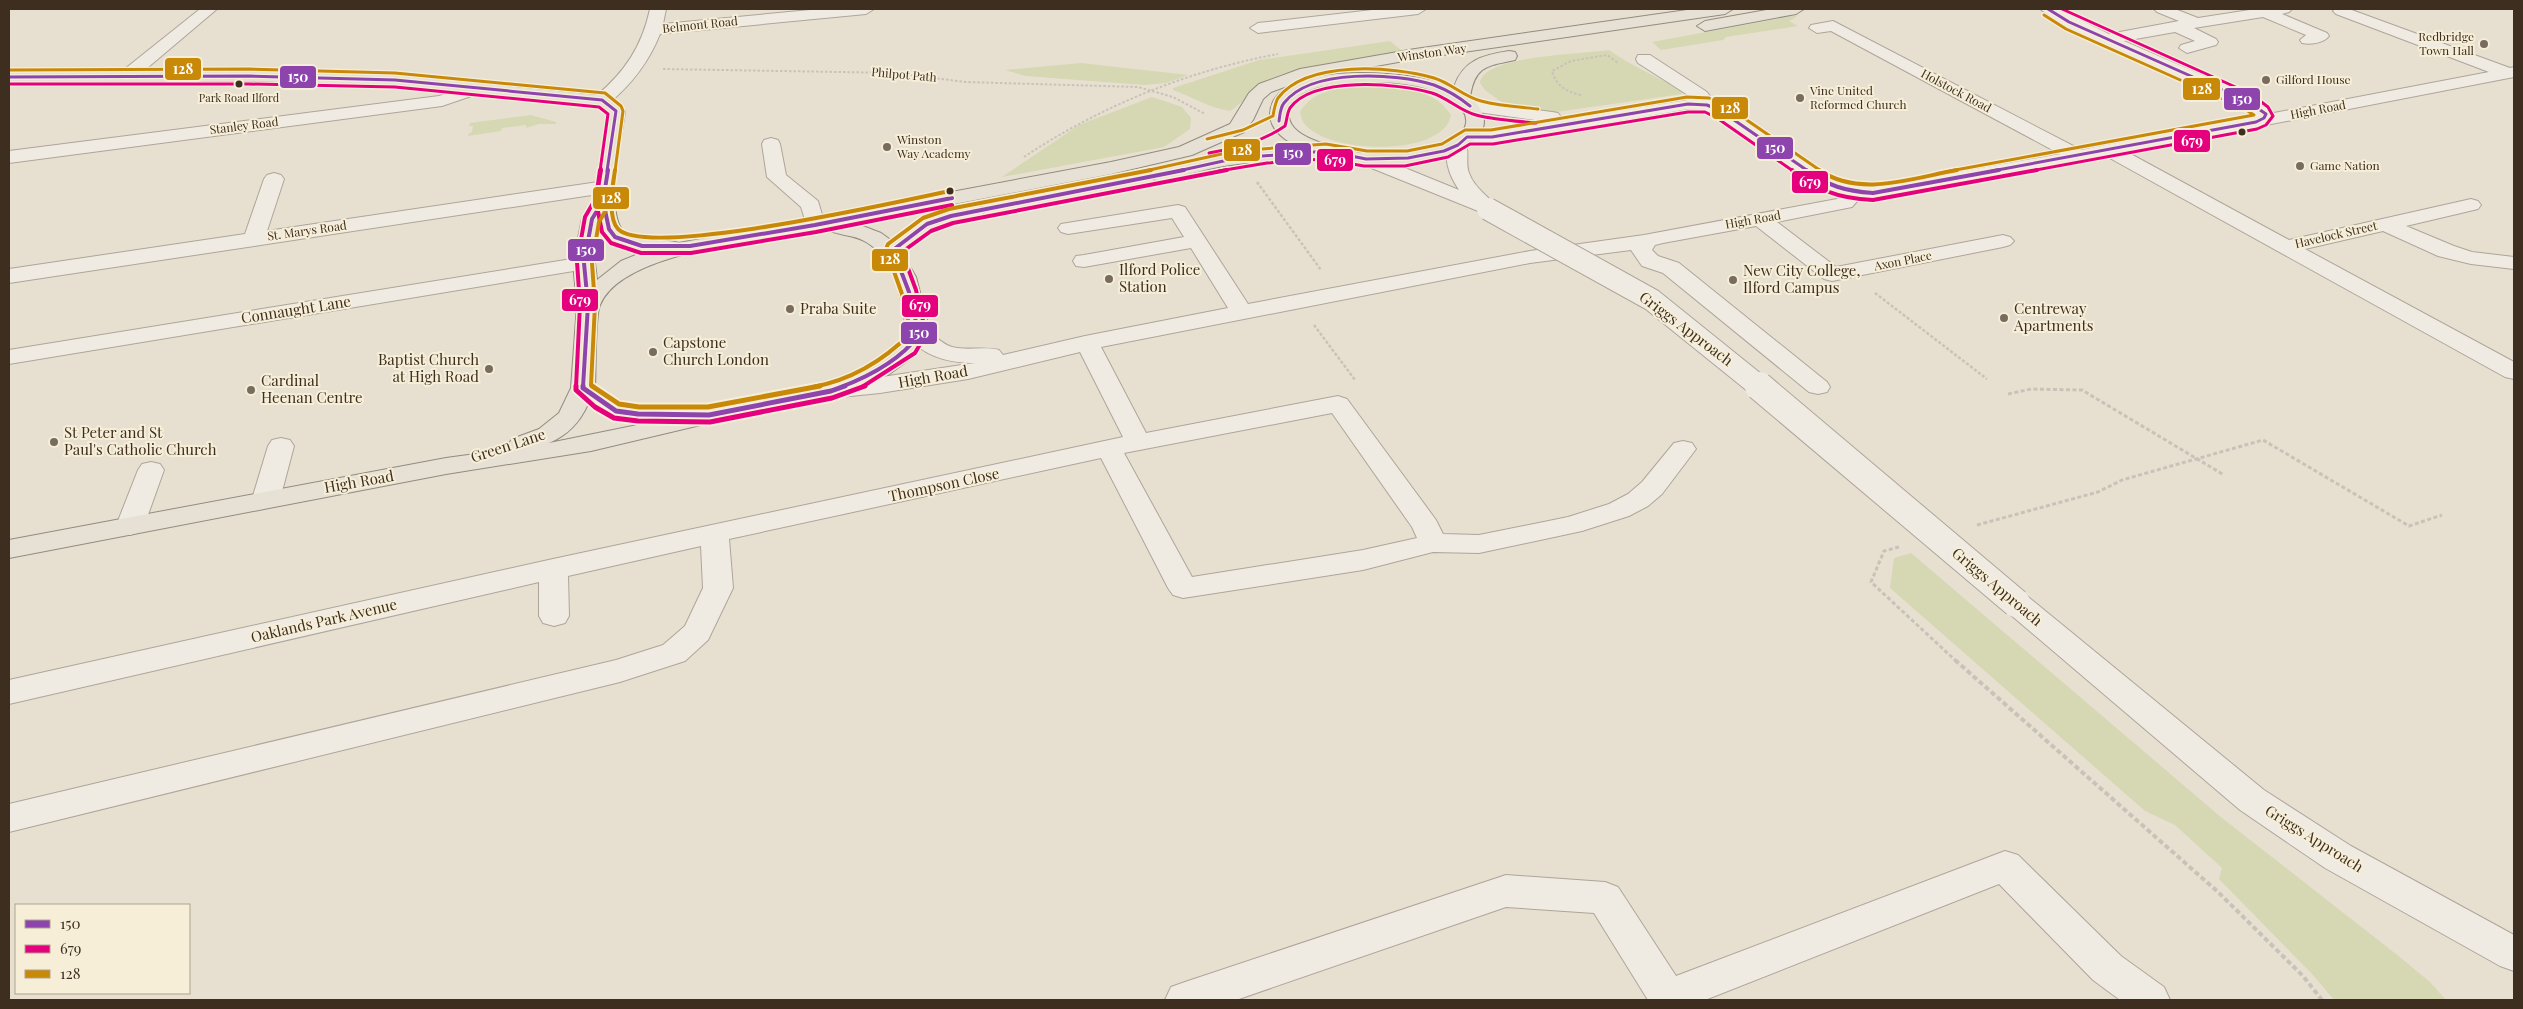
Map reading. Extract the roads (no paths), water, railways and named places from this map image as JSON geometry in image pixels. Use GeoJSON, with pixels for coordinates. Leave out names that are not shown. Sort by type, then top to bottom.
{"type":"FeatureCollection","features":[{"type":"Feature","properties":{"kind":"main road","name":"Winston Way"},"geometry":{"type":"LineString","coordinates":[[784,230],[1111,168],[1185,151],[1237,128],[1244,120],[1255,97],[1272,84],[1286,79],[1376,60],[1725,9]]}},
{"type":"Feature","properties":{"kind":"main road","name":"Winston Way"},"geometry":{"type":"LineString","coordinates":[[1465,102],[1462,83],[1467,72],[1477,64],[1500,57],[1641,37],[1796,9]]}},
{"type":"Feature","properties":{"kind":"main road"},"geometry":{"type":"LineString","coordinates":[[1362,77],[1391,67],[1475,47]]}},
{"type":"Feature","properties":{"kind":"main road"},"geometry":{"type":"LineString","coordinates":[[9,77],[249,76],[395,80],[602,100]]}},
{"type":"Feature","properties":{"kind":"main road"},"geometry":{"type":"LineString","coordinates":[[1362,77],[1393,78],[1428,84],[1465,102],[1476,116],[1475,127],[1463,141],[1436,153],[1408,158],[1366,159],[1326,151],[1303,143],[1287,132],[1279,121],[1279,110],[1285,100],[1298,91],[1331,80],[1362,77]]}},
{"type":"Feature","properties":{"kind":"main road","name":"Green Lane"},"geometry":{"type":"LineString","coordinates":[[602,100],[616,111],[604,194],[609,229],[616,237],[642,246],[690,246]]}},
{"type":"Feature","properties":{"kind":"main road"},"geometry":{"type":"LineString","coordinates":[[1185,151],[1247,138],[1279,121]]}},
{"type":"Feature","properties":{"kind":"main road"},"geometry":{"type":"LineString","coordinates":[[893,250],[927,224],[951,216],[1100,188],[1237,158],[1326,151]]}},
{"type":"Feature","properties":{"kind":"main road","name":"Green Lane"},"geometry":{"type":"LineString","coordinates":[[446,466],[521,445],[548,434],[570,417],[583,388],[588,305],[584,263],[592,219],[604,194]]}},
{"type":"Feature","properties":{"kind":"main road"},"geometry":{"type":"LineString","coordinates":[[815,225],[842,227],[872,235],[893,250],[901,267],[919,335],[910,347],[896,358],[862,379],[831,391]]}},
{"type":"Feature","properties":{"kind":"main road","name":"Green Lane"},"geometry":{"type":"LineString","coordinates":[[588,305],[605,284],[629,266],[650,256],[690,246],[784,230]]}},
{"type":"Feature","properties":{"kind":"main road","name":"High Road"},"geometry":{"type":"LineString","coordinates":[[583,388],[600,402],[616,411],[638,414],[709,415]]}},
{"type":"Feature","properties":{"kind":"main road","name":"High Road"},"geometry":{"type":"LineString","coordinates":[[9,549],[446,466],[523,456],[641,433],[709,415],[831,391]]}},
{"type":"Feature","properties":{"kind":"street"},"geometry":{"type":"LineString","coordinates":[[127,76],[209,9]]}},
{"type":"Feature","properties":{"kind":"street"},"geometry":{"type":"LineString","coordinates":[[602,100],[626,81],[654,30],[658,9]]}},
{"type":"Feature","properties":{"kind":"street","name":"Belmont Road"},"geometry":{"type":"LineString","coordinates":[[654,30],[866,9]]}},
{"type":"Feature","properties":{"kind":"street"},"geometry":{"type":"LineString","coordinates":[[1258,28],[1418,9]]}},
{"type":"Feature","properties":{"kind":"street"},"geometry":{"type":"LineString","coordinates":[[2034,9],[2050,11],[2106,39],[2247,101],[2266,114],[2264,118],[2256,122]]}},
{"type":"Feature","properties":{"kind":"street"},"geometry":{"type":"LineString","coordinates":[[2162,9],[2197,23]]}},
{"type":"Feature","properties":{"kind":"street"},"geometry":{"type":"LineString","coordinates":[[2106,39],[2284,9]]}},
{"type":"Feature","properties":{"kind":"street"},"geometry":{"type":"LineString","coordinates":[[2341,11],[2511,72]]}},
{"type":"Feature","properties":{"kind":"street"},"geometry":{"type":"LineString","coordinates":[[2264,12],[2321,36],[2308,40]]}},
{"type":"Feature","properties":{"kind":"street","name":"Holstock Road"},"geometry":{"type":"LineString","coordinates":[[1825,25],[2078,156]]}},
{"type":"Feature","properties":{"kind":"street"},"geometry":{"type":"LineString","coordinates":[[2178,27],[2210,42],[2187,48]]}},
{"type":"Feature","properties":{"kind":"street"},"geometry":{"type":"LineString","coordinates":[[1644,59],[1701,96],[1707,105]]}},
{"type":"Feature","properties":{"kind":"street","name":"High Road"},"geometry":{"type":"LineString","coordinates":[[1707,105],[1721,111],[1828,185],[1855,192],[1873,193],[2078,156],[2511,72]]}},
{"type":"Feature","properties":{"kind":"street","name":"Stanley Road"},"geometry":{"type":"LineString","coordinates":[[9,157],[442,101],[477,88]]}},
{"type":"Feature","properties":{"kind":"street"},"geometry":{"type":"LineString","coordinates":[[1465,102],[1542,117],[1607,116]]}},
{"type":"Feature","properties":{"kind":"street"},"geometry":{"type":"LineString","coordinates":[[1463,141],[1688,104],[1707,105]]}},
{"type":"Feature","properties":{"kind":"street","name":"Griggs Approach"},"geometry":{"type":"LineString","coordinates":[[1463,141],[1455,163],[1463,183],[1488,209]]}},
{"type":"Feature","properties":{"kind":"street"},"geometry":{"type":"LineString","coordinates":[[771,144],[777,178],[811,205],[815,225]]}},
{"type":"Feature","properties":{"kind":"street"},"geometry":{"type":"LineString","coordinates":[[2109,150],[2514,372]]}},
{"type":"Feature","properties":{"kind":"street","name":"Griggs Approach"},"geometry":{"type":"LineString","coordinates":[[1366,159],[1488,209],[1652,300],[1725,357],[2252,800],[2338,857],[2514,954]]}},
{"type":"Feature","properties":{"kind":"street"},"geometry":{"type":"LineString","coordinates":[[254,239],[274,179]]}},
{"type":"Feature","properties":{"kind":"street","name":"High Road"},"geometry":{"type":"LineString","coordinates":[[831,391],[880,386],[968,372],[1038,353],[1085,343],[1530,257],[1648,251],[1760,219],[1845,203],[1855,192]]}},
{"type":"Feature","properties":{"kind":"street","name":"St. Marys Road"},"geometry":{"type":"LineString","coordinates":[[9,276],[254,239],[604,194]]}},
{"type":"Feature","properties":{"kind":"street","name":"Havelock Street"},"geometry":{"type":"LineString","coordinates":[[2286,247],[2471,205]]}},
{"type":"Feature","properties":{"kind":"street"},"geometry":{"type":"LineString","coordinates":[[1068,228],[1178,211],[1242,312]]}},
{"type":"Feature","properties":{"kind":"street","name":"Axon Place"},"geometry":{"type":"LineString","coordinates":[[1760,219],[1832,274],[2003,241]]}},
{"type":"Feature","properties":{"kind":"street","name":"Havelock Street"},"geometry":{"type":"LineString","coordinates":[[2385,224],[2446,250],[2471,258],[2514,263]]}},
{"type":"Feature","properties":{"kind":"street"},"geometry":{"type":"LineString","coordinates":[[1084,261],[1197,241]]}},
{"type":"Feature","properties":{"kind":"street"},"geometry":{"type":"LineString","coordinates":[[1648,251],[1653,271],[1674,292]]}},
{"type":"Feature","properties":{"kind":"street"},"geometry":{"type":"LineString","coordinates":[[1648,251],[1818,387]]}},
{"type":"Feature","properties":{"kind":"street","name":"Connaught Lane"},"geometry":{"type":"LineString","coordinates":[[9,357],[584,263]]}},
{"type":"Feature","properties":{"kind":"street","name":"High Road"},"geometry":{"type":"LineString","coordinates":[[919,335],[930,346],[944,353],[960,356],[1038,353]]}},
{"type":"Feature","properties":{"kind":"street"},"geometry":{"type":"LineString","coordinates":[[1085,343],[1093,353],[1138,442]]}},
{"type":"Feature","properties":{"kind":"street","name":"Thompson Close"},"geometry":{"type":"LineString","coordinates":[[649,548],[1138,442],[1338,404],[1426,526],[1433,543]]}},
{"type":"Feature","properties":{"kind":"street"},"geometry":{"type":"LineString","coordinates":[[266,499],[281,446]]}},
{"type":"Feature","properties":{"kind":"street"},"geometry":{"type":"LineString","coordinates":[[1109,449],[1183,588],[1363,560],[1433,543],[1479,544],[1572,524],[1618,510],[1638,500],[1652,488],[1683,448]]}},
{"type":"Feature","properties":{"kind":"street"},"geometry":{"type":"LineString","coordinates":[[130,526],[151,470]]}},
{"type":"Feature","properties":{"kind":"street"},"geometry":{"type":"LineString","coordinates":[[9,818],[620,671],[674,653],[697,632],[718,588],[715,534]]}},
{"type":"Feature","properties":{"kind":"street","name":"Oaklands Park Avenue"},"geometry":{"type":"LineString","coordinates":[[9,692],[649,548]]}},
{"type":"Feature","properties":{"kind":"street"},"geometry":{"type":"LineString","coordinates":[[554,569],[554,616]]}},
{"type":"Feature","properties":{"kind":"street"},"geometry":{"type":"LineString","coordinates":[[1185,1000],[1506,891],[1605,898],[1668,997],[2005,866],[2082,945],[2142,999]]}},
{"type":"Feature","properties":{"kind":"place","name":"Redbridge Town Hall"},"geometry":{"type":"Point","coordinates":[2484,44]}},
{"type":"Feature","properties":{"kind":"place","name":"Gilford House"},"geometry":{"type":"Point","coordinates":[2266,80]}},
{"type":"Feature","properties":{"kind":"place","name":"Park Road Ilford"},"geometry":{"type":"Point","coordinates":[239,84]}},
{"type":"Feature","properties":{"kind":"place","name":"Vine United Reformed Church"},"geometry":{"type":"Point","coordinates":[1800,98]}},
{"type":"Feature","properties":{"kind":"place","name":"Winston Way Academy"},"geometry":{"type":"Point","coordinates":[887,147]}},
{"type":"Feature","properties":{"kind":"place","name":"Game Nation"},"geometry":{"type":"Point","coordinates":[2300,166]}},
{"type":"Feature","properties":{"kind":"place","name":"Ilford Police Station"},"geometry":{"type":"Point","coordinates":[1109,279]}},
{"type":"Feature","properties":{"kind":"place","name":"New City College, Ilford Campus"},"geometry":{"type":"Point","coordinates":[1733,280]}},
{"type":"Feature","properties":{"kind":"place","name":"Praba Suite"},"geometry":{"type":"Point","coordinates":[790,309]}},
{"type":"Feature","properties":{"kind":"place","name":"Centreway Apartments"},"geometry":{"type":"Point","coordinates":[2004,318]}},
{"type":"Feature","properties":{"kind":"place","name":"Capstone Church London"},"geometry":{"type":"Point","coordinates":[653,352]}},
{"type":"Feature","properties":{"kind":"place","name":"Baptist Church at High Road"},"geometry":{"type":"Point","coordinates":[489,369]}},
{"type":"Feature","properties":{"kind":"place","name":"Cardinal Heenan Centre"},"geometry":{"type":"Point","coordinates":[251,390]}},
{"type":"Feature","properties":{"kind":"place","name":"St Peter and St Paul's Catholic Church"},"geometry":{"type":"Point","coordinates":[54,442]}}]}
